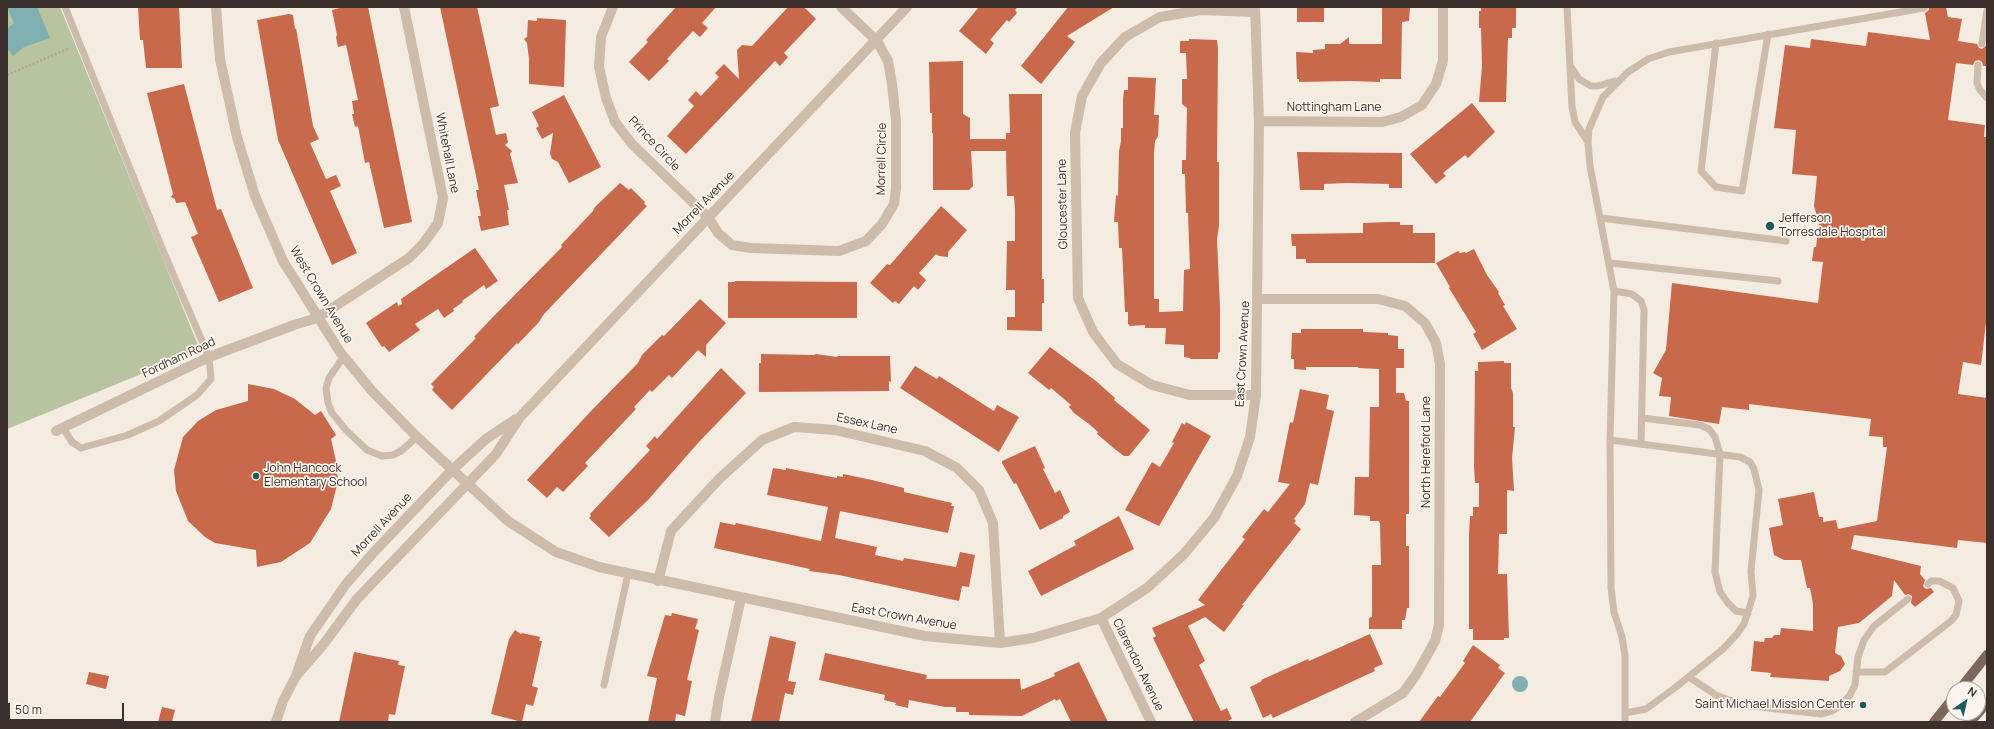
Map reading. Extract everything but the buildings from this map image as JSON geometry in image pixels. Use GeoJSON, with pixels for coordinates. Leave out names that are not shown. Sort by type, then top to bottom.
{"type":"FeatureCollection","features":[{"type":"Feature","properties":{"kind":"main road"},"geometry":{"type":"LineString","coordinates":[[1966,681],[1987,655]]}},
{"type":"Feature","properties":{"kind":"main road"},"geometry":{"type":"LineString","coordinates":[[1934,722],[1946,707]]}},
{"type":"Feature","properties":{"kind":"street","name":"West Crown Avenue"},"geometry":{"type":"LineString","coordinates":[[216,7],[220,60],[237,137],[255,196],[283,262],[317,318],[344,356],[372,391],[417,437],[467,484]]}},
{"type":"Feature","properties":{"kind":"street","name":"Whitehall Lane"},"geometry":{"type":"LineString","coordinates":[[317,318],[409,258],[423,244],[438,223],[443,198],[404,7]]}},
{"type":"Feature","properties":{"kind":"street","name":"Prince Circle"},"geometry":{"type":"LineString","coordinates":[[613,7],[601,37],[599,67],[606,98],[615,122],[632,144],[708,217]]}},
{"type":"Feature","properties":{"kind":"street"},"geometry":{"type":"LineString","coordinates":[[841,7],[877,41]]}},
{"type":"Feature","properties":{"kind":"street","name":"Morrell Avenue"},"geometry":{"type":"LineString","coordinates":[[296,676],[323,645],[357,599],[496,454],[520,417],[708,217],[877,41],[907,7]]}},
{"type":"Feature","properties":{"kind":"street","name":"Nottingham Lane"},"geometry":{"type":"LineString","coordinates":[[1259,121],[1382,122],[1401,117],[1422,105],[1436,84],[1443,61],[1443,7]]}},
{"type":"Feature","properties":{"kind":"street","name":"Gloucester Lane"},"geometry":{"type":"LineString","coordinates":[[1255,10],[1201,10],[1160,17],[1124,37],[1101,63],[1082,96],[1074,133],[1078,298],[1093,332],[1117,364],[1152,385],[1190,395],[1256,395]]}},
{"type":"Feature","properties":{"kind":"street","name":"East Crown Avenue"},"geometry":{"type":"LineString","coordinates":[[467,484],[508,521],[556,552],[599,568],[658,581],[925,636],[1000,643],[1033,638],[1101,618],[1147,588],[1184,554],[1214,518],[1237,476],[1250,437],[1256,395],[1258,299],[1259,121],[1255,10]]}},
{"type":"Feature","properties":{"kind":"street","name":"Morrell Circle"},"geometry":{"type":"LineString","coordinates":[[708,217],[718,233],[732,245],[751,248],[839,251],[866,241],[882,224],[894,204],[896,188],[896,121],[892,84],[888,62],[877,41]]}},
{"type":"Feature","properties":{"kind":"street","name":"North Hereford Lane"},"geometry":{"type":"LineString","coordinates":[[1258,299],[1378,299],[1405,306],[1425,323],[1436,343],[1440,364],[1439,625],[1435,641],[1416,675],[1403,693],[1355,722]]}},
{"type":"Feature","properties":{"kind":"street","name":"Fordham Road"},"geometry":{"type":"LineString","coordinates":[[59,429],[209,357],[317,318]]}},
{"type":"Feature","properties":{"kind":"street","name":"Morrell Avenue"},"geometry":{"type":"LineString","coordinates":[[276,722],[283,701],[296,676],[310,636],[328,607],[374,552],[452,470],[486,439],[520,417]]}},
{"type":"Feature","properties":{"kind":"street","name":"Essex Lane"},"geometry":{"type":"LineString","coordinates":[[658,581],[671,531],[719,479],[762,440],[794,427],[835,430],[925,451],[957,468],[979,490],[993,523],[1000,643]]}},
{"type":"Feature","properties":{"kind":"street"},"geometry":{"type":"LineString","coordinates":[[715,722],[719,697],[741,598]]}},
{"type":"Feature","properties":{"kind":"street","name":"Clarendon Avenue"},"geometry":{"type":"LineString","coordinates":[[1101,618],[1151,722]]}},
{"type":"Feature","properties":{"kind":"lane"},"geometry":{"type":"LineString","coordinates":[[59,429],[72,442],[81,448],[128,435],[159,421],[197,396],[211,379],[209,357],[164,253],[65,7]]}},
{"type":"Feature","properties":{"kind":"lane"},"geometry":{"type":"LineString","coordinates":[[1567,7],[1572,107],[1575,122],[1588,142]]}},
{"type":"Feature","properties":{"kind":"lane"},"geometry":{"type":"LineString","coordinates":[[1625,722],[1624,655],[1622,637],[1614,612],[1611,588],[1610,440],[1614,291],[1610,263],[1590,166],[1588,142],[1589,129],[1603,97],[1628,72],[1648,59],[1669,52],[1716,43],[1924,8]]}},
{"type":"Feature","properties":{"kind":"lane"},"geometry":{"type":"LineString","coordinates":[[1982,44],[1987,10]]}},
{"type":"Feature","properties":{"kind":"lane"},"geometry":{"type":"LineString","coordinates":[[1716,43],[1701,171],[1716,187],[1742,190],[1768,34]]}},
{"type":"Feature","properties":{"kind":"lane"},"geometry":{"type":"LineString","coordinates":[[1569,63],[1579,79],[1591,86],[1598,86],[1619,80]]}},
{"type":"Feature","properties":{"kind":"lane"},"geometry":{"type":"LineString","coordinates":[[1978,65],[1977,83],[1980,90],[1987,98]]}},
{"type":"Feature","properties":{"kind":"lane"},"geometry":{"type":"LineString","coordinates":[[1601,218],[1786,241]]}},
{"type":"Feature","properties":{"kind":"lane"},"geometry":{"type":"LineString","coordinates":[[1610,263],[1778,281]]}},
{"type":"Feature","properties":{"kind":"lane"},"geometry":{"type":"LineString","coordinates":[[1614,291],[1632,294],[1641,301],[1644,310],[1641,444]]}},
{"type":"Feature","properties":{"kind":"lane"},"geometry":{"type":"LineString","coordinates":[[344,356],[329,378],[326,388],[328,403],[332,413],[346,430],[367,450],[382,456],[393,455],[401,451],[417,437]]}},
{"type":"Feature","properties":{"kind":"lane"},"geometry":{"type":"LineString","coordinates":[[1642,418],[1700,425],[1709,429],[1715,437],[1720,454],[1715,572],[1720,592],[1728,603],[1736,611],[1748,613]]}},
{"type":"Feature","properties":{"kind":"lane"},"geometry":{"type":"LineString","coordinates":[[1610,440],[1740,457],[1750,462],[1758,480],[1759,490],[1751,571],[1753,596],[1748,613],[1738,634],[1710,661],[1646,709],[1625,713]]}},
{"type":"Feature","properties":{"kind":"lane"},"geometry":{"type":"LineString","coordinates":[[604,685],[628,574]]}},
{"type":"Feature","properties":{"kind":"lane"},"geometry":{"type":"LineString","coordinates":[[1856,672],[1885,672],[1956,616],[1959,601],[1953,588],[1939,581],[1931,581],[1928,584]]}},
{"type":"Feature","properties":{"kind":"lane"},"geometry":{"type":"LineString","coordinates":[[1689,678],[1716,695],[1742,705],[1821,714],[1832,711],[1842,705],[1850,696],[1855,684],[1856,672],[1864,640],[1874,626],[1908,598]]}},
{"type":"Feature","properties":{"kind":"path"},"geometry":{"type":"LineString","coordinates":[[7,75],[80,44]]}},
{"type":"Feature","properties":{"kind":"green space"},"geometry":{"type":"Polygon","coordinates":[[[7,7],[60,7],[200,350],[7,429],[7,7]]]}},
{"type":"Feature","properties":{"kind":"water"},"geometry":{"type":"Polygon","coordinates":[[[7,7],[37,7],[50,38],[24,47],[13,56],[7,48],[7,29],[14,23],[7,7]]]}},
{"type":"Feature","properties":{"kind":"water"},"geometry":{"type":"Polygon","coordinates":[[[1517,676],[1523,676],[1528,681],[1526,690],[1523,692],[1517,692],[1512,687],[1512,681],[1517,676]]]}},
{"type":"Feature","properties":{"kind":"place","name":"Jefferson Torresdale Hospital"},"geometry":{"type":"Point","coordinates":[1770,226]}},
{"type":"Feature","properties":{"kind":"place","name":"John Hancock Elementary School"},"geometry":{"type":"Point","coordinates":[256,476]}},
{"type":"Feature","properties":{"kind":"place","name":"Saint Michael Mission Center"},"geometry":{"type":"Point","coordinates":[1863,705]}}]}
